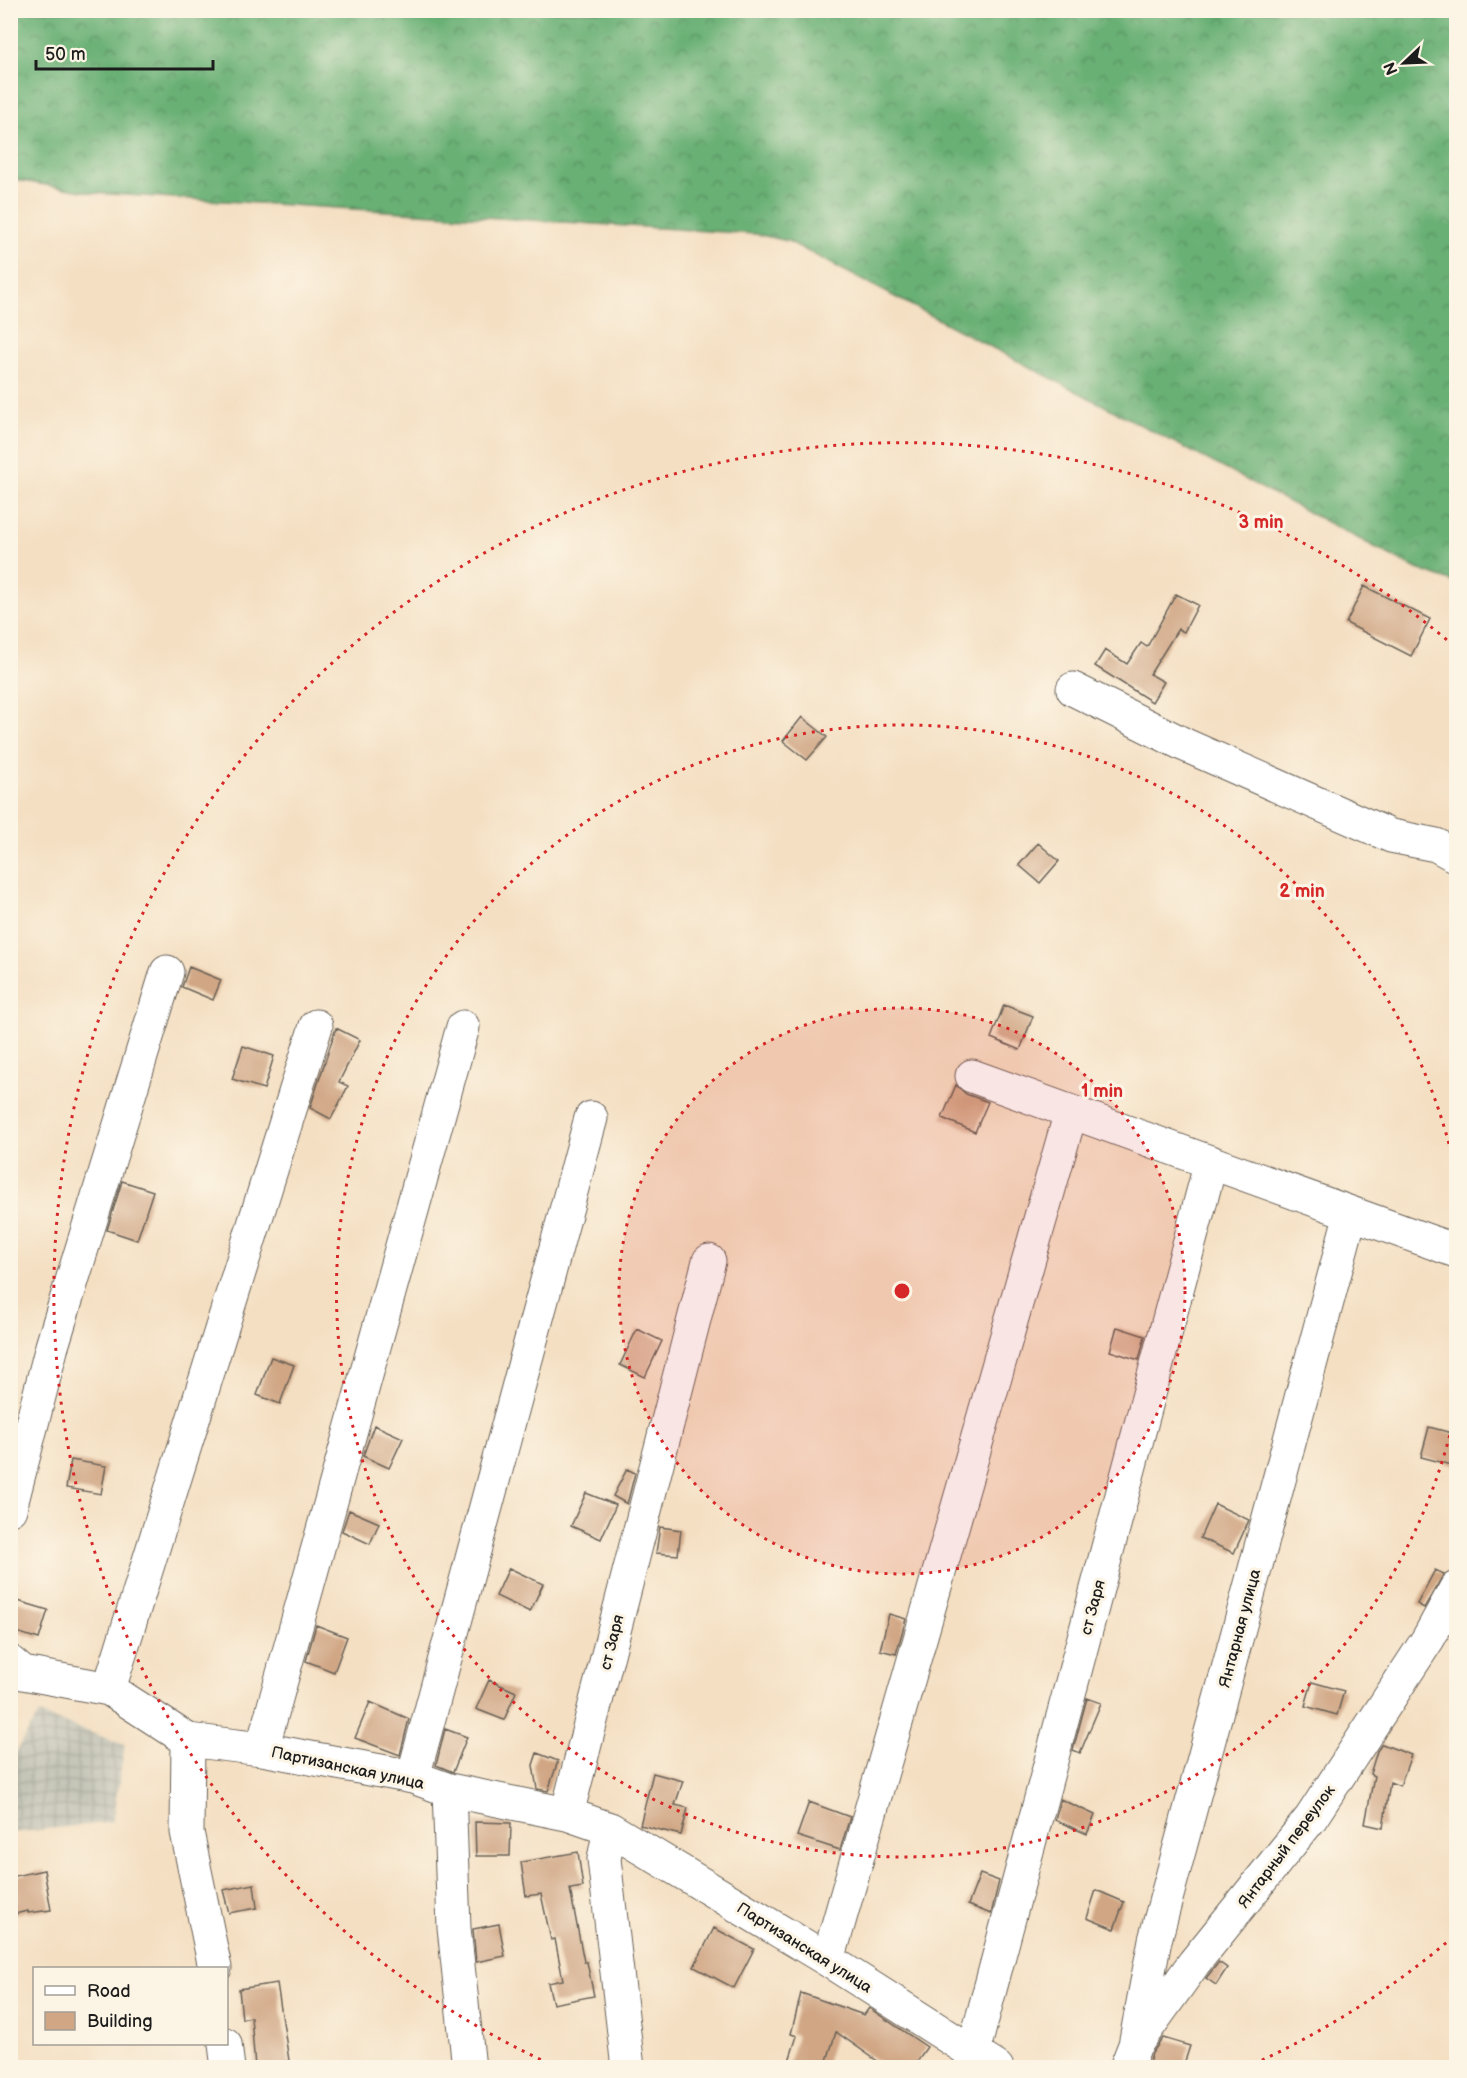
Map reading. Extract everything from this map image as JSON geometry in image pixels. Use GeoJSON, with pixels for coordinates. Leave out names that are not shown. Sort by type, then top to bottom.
{"type":"FeatureCollection","features":[{"type":"Feature","properties":{"kind":"street"},"geometry":{"type":"LineString","coordinates":[[1073,689],[1185,745],[1391,836],[1436,845],[1456,856]]}},
{"type":"Feature","properties":{"kind":"street"},"geometry":{"type":"LineString","coordinates":[[10,1509],[52,1347],[167,972]]}},
{"type":"Feature","properties":{"kind":"street"},"geometry":{"type":"LineString","coordinates":[[109,1689],[316,1026]]}},
{"type":"Feature","properties":{"kind":"street"},"geometry":{"type":"LineString","coordinates":[[262,1749],[463,1027]]}},
{"type":"Feature","properties":{"kind":"street"},"geometry":{"type":"LineString","coordinates":[[972,1076],[1456,1251]]}},
{"type":"Feature","properties":{"kind":"street"},"geometry":{"type":"LineString","coordinates":[[828,1960],[1071,1112]]}},
{"type":"Feature","properties":{"kind":"street"},"geometry":{"type":"LineString","coordinates":[[413,1777],[591,1118]]}},
{"type":"Feature","properties":{"kind":"street","name":"ст Заря"},"geometry":{"type":"LineString","coordinates":[[985,2060],[1211,1162]]}},
{"type":"Feature","properties":{"kind":"street","name":"Янтарная улица"},"geometry":{"type":"LineString","coordinates":[[1130,2056],[1155,1940],[1351,1213]]}},
{"type":"Feature","properties":{"kind":"street","name":"ст Заря"},"geometry":{"type":"LineString","coordinates":[[567,1814],[709,1261]]}},
{"type":"Feature","properties":{"kind":"street","name":"Янтарный переулок"},"geometry":{"type":"LineString","coordinates":[[1130,2056],[1194,1963],[1311,1818],[1428,1639],[1456,1588]]}},
{"type":"Feature","properties":{"kind":"street","name":"Партизанская улица"},"geometry":{"type":"LineString","coordinates":[[10,1662],[23,1673],[109,1689],[188,1740],[262,1749],[413,1777],[449,1790],[567,1814],[610,1829],[828,1960],[985,2060]]}},
{"type":"Feature","properties":{"kind":"street"},"geometry":{"type":"LineString","coordinates":[[188,1740],[187,1832],[215,1967]]}},
{"type":"Feature","properties":{"kind":"street"},"geometry":{"type":"LineString","coordinates":[[449,1790],[454,1928],[469,2067]]}},
{"type":"Feature","properties":{"kind":"street"},"geometry":{"type":"LineString","coordinates":[[610,1829],[604,1859],[628,2067]]}},
{"type":"Feature","properties":{"kind":"street"},"geometry":{"type":"LineString","coordinates":[[225,2045],[228,2067]]}},
{"type":"Feature","properties":{"kind":"shaded area"},"geometry":{"type":"Polygon","coordinates":[[[39,1714],[125,1745],[112,1822],[11,1833],[11,1759],[39,1714]]]}},
{"type":"Feature","properties":{"kind":"green space"},"geometry":{"type":"Polygon","coordinates":[[[10,11],[1456,11],[1456,583],[1417,569],[788,241],[756,234],[94,193],[11,179],[10,11]]]}},
{"type":"Feature","properties":{"kind":"building"},"geometry":{"type":"Polygon","coordinates":[[[1364,586],[1430,619],[1411,656],[1346,623],[1364,586]]]}},
{"type":"Feature","properties":{"kind":"building"},"geometry":{"type":"Polygon","coordinates":[[[1176,594],[1198,605],[1184,632],[1178,629],[1150,674],[1164,682],[1152,702],[1095,666],[1105,650],[1127,664],[1141,643],[1147,647],[1176,594]]]}},
{"type":"Feature","properties":{"kind":"building"},"geometry":{"type":"Polygon","coordinates":[[[802,717],[827,737],[807,760],[783,741],[802,717]]]}},
{"type":"Feature","properties":{"kind":"building"},"geometry":{"type":"Polygon","coordinates":[[[1038,843],[1059,861],[1040,883],[1019,865],[1038,843]]]}},
{"type":"Feature","properties":{"kind":"building"},"geometry":{"type":"Polygon","coordinates":[[[189,967],[221,980],[213,1000],[182,987],[189,967]]]}},
{"type":"Feature","properties":{"kind":"building"},"geometry":{"type":"Polygon","coordinates":[[[1004,1005],[1033,1016],[1020,1050],[991,1038],[1004,1005]]]}},
{"type":"Feature","properties":{"kind":"building"},"geometry":{"type":"Polygon","coordinates":[[[336,1028],[360,1040],[339,1082],[348,1086],[331,1119],[310,1108],[336,1028]]]}},
{"type":"Feature","properties":{"kind":"building"},"geometry":{"type":"Polygon","coordinates":[[[243,1046],[274,1056],[264,1089],[232,1079],[243,1046]]]}},
{"type":"Feature","properties":{"kind":"building"},"geometry":{"type":"Polygon","coordinates":[[[956,1085],[966,1094],[988,1102],[975,1132],[942,1118],[956,1085]]]}},
{"type":"Feature","properties":{"kind":"building"},"geometry":{"type":"Polygon","coordinates":[[[122,1181],[153,1191],[137,1240],[107,1230],[122,1181]]]}},
{"type":"Feature","properties":{"kind":"building"},"geometry":{"type":"Polygon","coordinates":[[[1117,1327],[1145,1336],[1139,1360],[1110,1351],[1117,1327]]]}},
{"type":"Feature","properties":{"kind":"building"},"geometry":{"type":"Polygon","coordinates":[[[637,1329],[662,1341],[645,1377],[620,1365],[637,1329]]]}},
{"type":"Feature","properties":{"kind":"building"},"geometry":{"type":"Polygon","coordinates":[[[271,1357],[294,1365],[280,1404],[257,1395],[271,1357]]]}},
{"type":"Feature","properties":{"kind":"building"},"geometry":{"type":"Polygon","coordinates":[[[374,1425],[403,1438],[389,1468],[363,1456],[374,1425]]]}},
{"type":"Feature","properties":{"kind":"building"},"geometry":{"type":"Polygon","coordinates":[[[1429,1427],[1456,1434],[1456,1466],[1421,1457],[1429,1427]]]}},
{"type":"Feature","properties":{"kind":"building"},"geometry":{"type":"Polygon","coordinates":[[[71,1460],[106,1466],[101,1494],[66,1488],[71,1460]]]}},
{"type":"Feature","properties":{"kind":"building"},"geometry":{"type":"Polygon","coordinates":[[[627,1469],[635,1473],[627,1504],[613,1496],[627,1469]]]}},
{"type":"Feature","properties":{"kind":"building"},"geometry":{"type":"Polygon","coordinates":[[[586,1493],[616,1505],[601,1539],[571,1526],[586,1493]]]}},
{"type":"Feature","properties":{"kind":"building"},"geometry":{"type":"Polygon","coordinates":[[[1215,1504],[1249,1520],[1234,1553],[1200,1538],[1215,1504]]]}},
{"type":"Feature","properties":{"kind":"building"},"geometry":{"type":"Polygon","coordinates":[[[349,1510],[379,1523],[370,1544],[342,1531],[349,1510]]]}},
{"type":"Feature","properties":{"kind":"building"},"geometry":{"type":"Polygon","coordinates":[[[660,1527],[681,1530],[678,1555],[656,1553],[660,1527]]]}},
{"type":"Feature","properties":{"kind":"building"},"geometry":{"type":"Polygon","coordinates":[[[509,1568],[543,1584],[530,1612],[496,1596],[509,1568]]]}},
{"type":"Feature","properties":{"kind":"building"},"geometry":{"type":"Polygon","coordinates":[[[1435,1570],[1444,1574],[1424,1608],[1417,1604],[1435,1570]]]}},
{"type":"Feature","properties":{"kind":"building"},"geometry":{"type":"Polygon","coordinates":[[[18,1601],[48,1610],[39,1639],[10,1630],[18,1601]]]}},
{"type":"Feature","properties":{"kind":"building"},"geometry":{"type":"Polygon","coordinates":[[[889,1614],[906,1619],[896,1654],[880,1650],[889,1614]]]}},
{"type":"Feature","properties":{"kind":"building"},"geometry":{"type":"Polygon","coordinates":[[[316,1625],[347,1637],[334,1672],[306,1661],[316,1625]]]}},
{"type":"Feature","properties":{"kind":"building"},"geometry":{"type":"Polygon","coordinates":[[[489,1680],[516,1692],[504,1720],[476,1709],[489,1680]]]}},
{"type":"Feature","properties":{"kind":"building"},"geometry":{"type":"Polygon","coordinates":[[[1312,1682],[1344,1691],[1337,1715],[1305,1706],[1312,1682]]]}},
{"type":"Feature","properties":{"kind":"building"},"geometry":{"type":"Polygon","coordinates":[[[1087,1698],[1101,1703],[1080,1753],[1073,1750],[1087,1698]]]}},
{"type":"Feature","properties":{"kind":"building"},"geometry":{"type":"Polygon","coordinates":[[[370,1702],[409,1719],[400,1755],[355,1738],[370,1702]]]}},
{"type":"Feature","properties":{"kind":"building"},"geometry":{"type":"Polygon","coordinates":[[[445,1729],[467,1737],[453,1772],[436,1765],[445,1729]]]}},
{"type":"Feature","properties":{"kind":"building"},"geometry":{"type":"Polygon","coordinates":[[[1382,1744],[1411,1755],[1400,1786],[1390,1782],[1383,1828],[1365,1824],[1374,1776],[1370,1774],[1377,1751],[1382,1744]]]}},
{"type":"Feature","properties":{"kind":"building"},"geometry":{"type":"Polygon","coordinates":[[[537,1753],[558,1761],[548,1791],[537,1789],[533,1765],[537,1753]]]}},
{"type":"Feature","properties":{"kind":"building"},"geometry":{"type":"Polygon","coordinates":[[[653,1773],[683,1781],[675,1805],[688,1808],[681,1835],[640,1825],[653,1773]]]}},
{"type":"Feature","properties":{"kind":"building"},"geometry":{"type":"Polygon","coordinates":[[[1060,1799],[1095,1815],[1087,1834],[1055,1820],[1060,1799]]]}},
{"type":"Feature","properties":{"kind":"building"},"geometry":{"type":"Polygon","coordinates":[[[809,1802],[850,1817],[840,1850],[797,1836],[809,1802]]]}},
{"type":"Feature","properties":{"kind":"building"},"geometry":{"type":"Polygon","coordinates":[[[475,1822],[511,1823],[510,1856],[476,1856],[475,1822]]]}},
{"type":"Feature","properties":{"kind":"building"},"geometry":{"type":"Polygon","coordinates":[[[578,1852],[583,1887],[570,1889],[584,1962],[587,1962],[594,1996],[553,2004],[548,1983],[563,1980],[555,1939],[551,1940],[541,1894],[526,1896],[521,1862],[578,1852]]]}},
{"type":"Feature","properties":{"kind":"building"},"geometry":{"type":"Polygon","coordinates":[[[44,1870],[51,1910],[10,1915],[10,1877],[44,1870]]]}},
{"type":"Feature","properties":{"kind":"building"},"geometry":{"type":"Polygon","coordinates":[[[980,1874],[999,1881],[991,1914],[968,1905],[980,1874]]]}},
{"type":"Feature","properties":{"kind":"building"},"geometry":{"type":"Polygon","coordinates":[[[254,1884],[257,1908],[229,1913],[223,1890],[254,1884]]]}},
{"type":"Feature","properties":{"kind":"building"},"geometry":{"type":"Polygon","coordinates":[[[1096,1890],[1124,1902],[1114,1929],[1087,1918],[1096,1890]]]}},
{"type":"Feature","properties":{"kind":"building"},"geometry":{"type":"Polygon","coordinates":[[[499,1924],[505,1956],[476,1962],[473,1929],[499,1924]]]}},
{"type":"Feature","properties":{"kind":"building"},"geometry":{"type":"Polygon","coordinates":[[[714,1928],[754,1949],[734,1988],[694,1967],[714,1928]]]}},
{"type":"Feature","properties":{"kind":"building"},"geometry":{"type":"Polygon","coordinates":[[[1219,1962],[1227,1968],[1216,1985],[1206,1978],[1219,1962]]]}},
{"type":"Feature","properties":{"kind":"building"},"geometry":{"type":"Polygon","coordinates":[[[277,1983],[290,2067],[255,2067],[251,2017],[242,2019],[239,1989],[277,1983]]]}},
{"type":"Feature","properties":{"kind":"building"},"geometry":{"type":"Polygon","coordinates":[[[801,1993],[864,2015],[869,2008],[927,2047],[913,2067],[886,2067],[836,2032],[825,2067],[787,2067],[797,2036],[791,2034],[801,1993]]]}},
{"type":"Feature","properties":{"kind":"building"},"geometry":{"type":"Polygon","coordinates":[[[1163,2038],[1190,2046],[1183,2067],[1148,2067],[1152,2053],[1163,2038]]]}}]}
